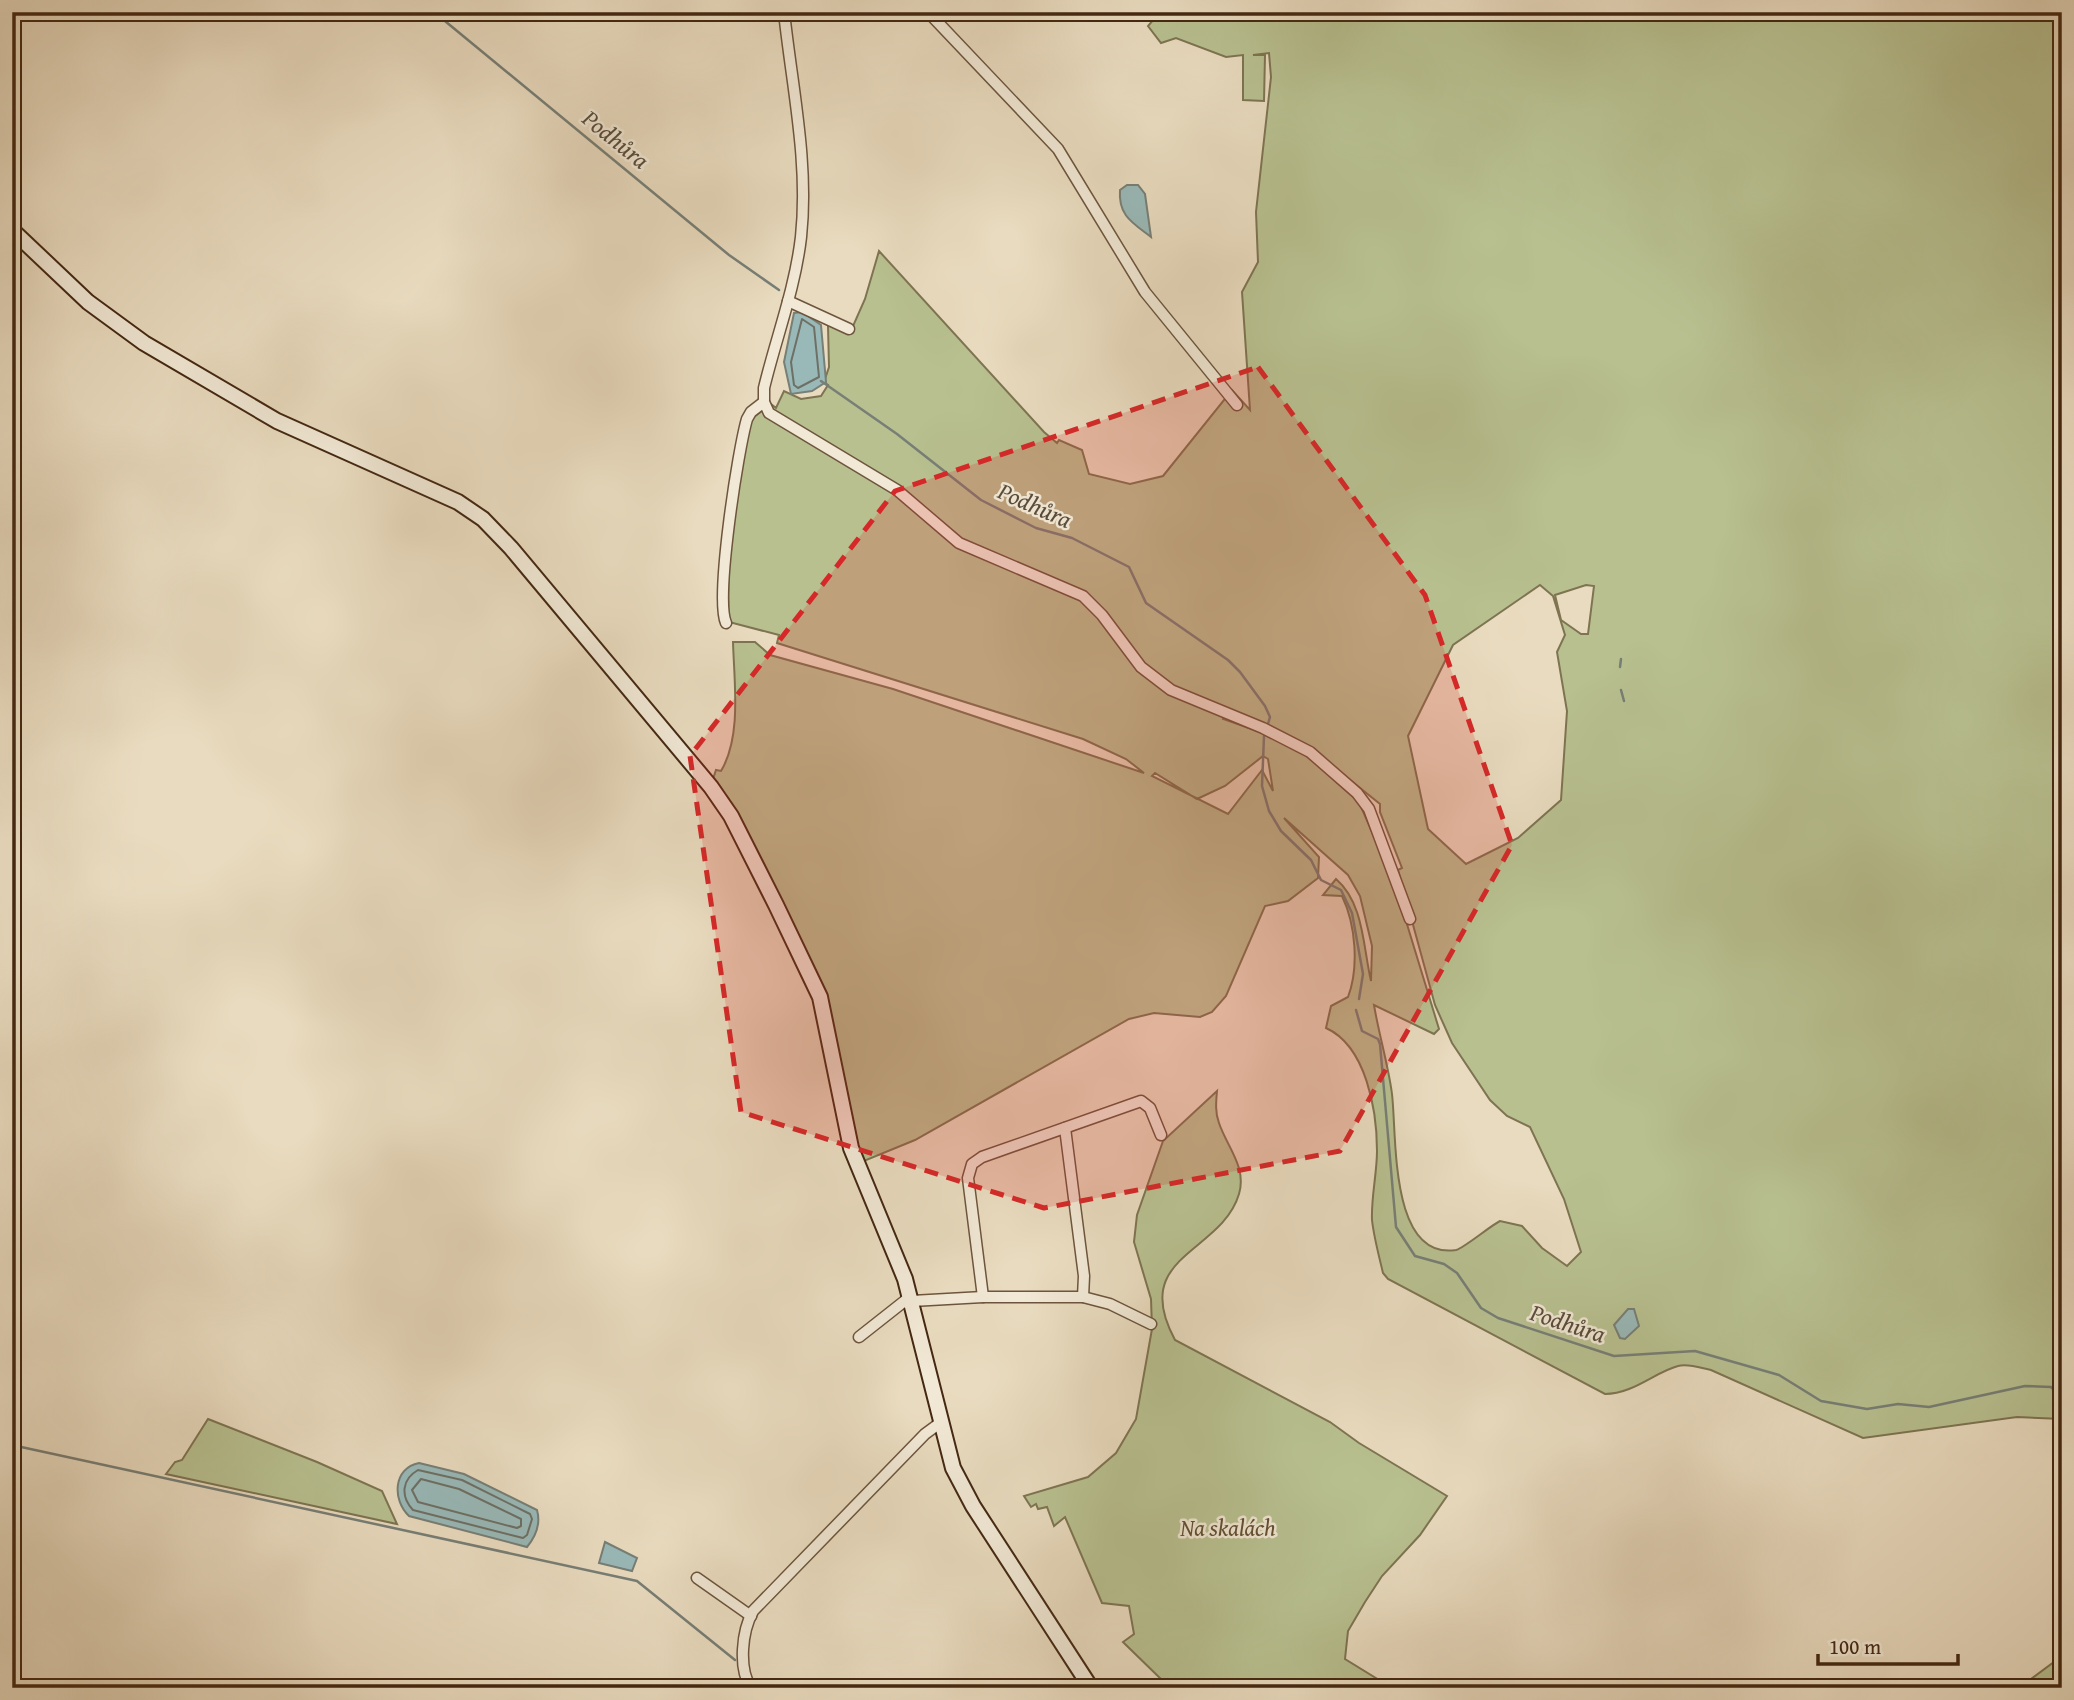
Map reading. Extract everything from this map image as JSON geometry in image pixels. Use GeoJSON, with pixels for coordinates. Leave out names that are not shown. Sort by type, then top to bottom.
{"type":"FeatureCollection","features":[{"type":"Feature","properties":{"kind":"main road"},"geometry":{"type":"LineString","coordinates":[[12,230],[88,302],[155,349],[277,421],[440,493],[475,512],[511,548],[669,735],[726,810],[820,997],[851,1148],[911,1299],[949,1456],[966,1493],[1091,1688]]}},
{"type":"Feature","properties":{"kind":"street"},"geometry":{"type":"LineString","coordinates":[[785,12],[804,181],[801,237],[788,301],[764,388],[764,402],[769,413],[906,497],[959,544],[1083,596],[1096,607],[1141,667],[1171,690],[1263,728],[1310,752],[1357,793],[1369,809],[1410,919]]}},
{"type":"Feature","properties":{"kind":"street"},"geometry":{"type":"LineString","coordinates":[[928,12],[1058,149],[1145,292],[1237,405]]}},
{"type":"Feature","properties":{"kind":"street"},"geometry":{"type":"LineString","coordinates":[[788,301],[849,330]]}},
{"type":"Feature","properties":{"kind":"street"},"geometry":{"type":"LineString","coordinates":[[726,623],[724,584],[734,488],[747,419],[751,412],[764,402]]}},
{"type":"Feature","properties":{"kind":"street"},"geometry":{"type":"LineString","coordinates":[[983,1297],[970,1167],[982,1157],[1141,1101],[1150,1108],[1161,1135]]}},
{"type":"Feature","properties":{"kind":"street"},"geometry":{"type":"LineString","coordinates":[[1065,1128],[1084,1276],[1083,1297]]}},
{"type":"Feature","properties":{"kind":"street"},"geometry":{"type":"LineString","coordinates":[[859,1337],[911,1299],[1083,1297],[1110,1304],[1151,1325]]}},
{"type":"Feature","properties":{"kind":"street"},"geometry":{"type":"LineString","coordinates":[[748,1687],[743,1661],[751,1616],[825,1534],[925,1434],[940,1423]]}},
{"type":"Feature","properties":{"kind":"street"},"geometry":{"type":"LineString","coordinates":[[697,1578],[751,1616]]}},
{"type":"Feature","properties":{"kind":"highlighted area"},"geometry":{"type":"Polygon","coordinates":[[[1258,367],[1425,595],[1512,845],[1340,1151],[1044,1208],[741,1112],[690,756],[895,491],[1258,367]]]}},
{"type":"Feature","properties":{"kind":"green space"},"geometry":{"type":"Polygon","coordinates":[[[1160,12],[2062,12],[2062,1419],[2017,1417],[1863,1438],[1711,1370],[1686,1365],[1669,1369],[1634,1387],[1605,1394],[1388,1279],[1383,1273],[1372,1220],[1377,1151],[1371,1099],[1360,1064],[1351,1049],[1340,1037],[1326,1028],[1331,1006],[1348,997],[1355,960],[1353,933],[1342,896],[1323,895],[1336,879],[1352,900],[1357,913],[1371,981],[1372,946],[1360,896],[1348,875],[1284,818],[1319,857],[1318,878],[1288,901],[1265,906],[1226,996],[1212,1012],[1200,1017],[1154,1013],[1129,1019],[915,1140],[864,1161],[857,1157],[831,1033],[713,779],[716,770],[721,771],[732,742],[735,691],[733,642],[755,642],[770,655],[893,689],[1144,773],[1126,759],[1083,739],[777,643],[779,635],[729,622],[730,546],[750,420],[771,404],[776,408],[784,391],[801,399],[821,396],[828,385],[824,382],[829,367],[828,326],[832,324],[850,333],[865,299],[879,251],[1044,432],[1057,443],[1059,440],[1082,450],[1089,474],[1130,484],[1163,476],[1232,390],[1250,410],[1242,292],[1258,262],[1256,212],[1271,77],[1269,53],[1253,55],[1265,55],[1264,101],[1243,100],[1243,55],[1226,57],[1176,38],[1161,43],[1148,26],[1160,12]],[[1540,585],[1453,645],[1408,736],[1428,829],[1466,864],[1518,838],[1561,800],[1567,711],[1557,652],[1565,635],[1553,596],[1540,585]],[[1586,585],[1555,595],[1561,620],[1581,634],[1588,634],[1594,586],[1586,585]],[[1227,709],[1223,719],[1294,744],[1359,802],[1395,885],[1439,1029],[1434,1034],[1374,1005],[1392,1094],[1401,1191],[1408,1216],[1418,1236],[1434,1248],[1456,1250],[1500,1221],[1522,1226],[1542,1248],[1567,1266],[1581,1252],[1564,1199],[1530,1127],[1507,1116],[1490,1100],[1452,1043],[1435,1005],[1398,870],[1402,868],[1380,812],[1380,804],[1305,744],[1227,709]],[[1263,756],[1225,786],[1198,799],[1228,814],[1262,770],[1273,791],[1268,759],[1263,756]],[[1155,773],[1152,776],[1193,796],[1155,773]]]}},
{"type":"Feature","properties":{"kind":"green space","name":"Na skalách"},"geometry":{"type":"Polygon","coordinates":[[[1217,1091],[1218,1119],[1240,1175],[1239,1194],[1229,1214],[1215,1230],[1170,1272],[1163,1290],[1164,1312],[1175,1340],[1330,1422],[1359,1443],[1447,1496],[1420,1535],[1382,1576],[1348,1631],[1345,1659],[1392,1688],[1353,1681],[1347,1681],[1342,1688],[1191,1688],[1168,1679],[1165,1683],[1123,1642],[1134,1634],[1129,1606],[1102,1603],[1065,1517],[1054,1526],[1047,1507],[1038,1509],[1036,1504],[1031,1507],[1024,1496],[1088,1477],[1116,1453],[1136,1419],[1152,1329],[1151,1299],[1134,1242],[1137,1215],[1163,1141],[1217,1091]]]}},
{"type":"Feature","properties":{"kind":"green space"},"geometry":{"type":"Polygon","coordinates":[[[208,1419],[382,1491],[397,1524],[166,1474],[175,1462],[182,1460],[208,1419]]]}},
{"type":"Feature","properties":{"kind":"green space"},"geometry":{"type":"Polygon","coordinates":[[[2062,1656],[2062,1688],[2019,1688],[2062,1656]]]}},
{"type":"Feature","properties":{"kind":"water"},"geometry":{"type":"Polygon","coordinates":[[[1127,185],[1138,185],[1145,194],[1151,237],[1124,213],[1120,190],[1127,185]]]}},
{"type":"Feature","properties":{"kind":"water"},"geometry":{"type":"Polygon","coordinates":[[[802,312],[821,325],[826,382],[812,391],[791,394],[784,362],[794,313],[802,312]]]}},
{"type":"Feature","properties":{"kind":"water"},"geometry":{"type":"Polygon","coordinates":[[[1628,1309],[1634,1309],[1639,1326],[1625,1339],[1620,1338],[1614,1325],[1628,1309]]]}},
{"type":"Feature","properties":{"kind":"water"},"geometry":{"type":"Polygon","coordinates":[[[419,1463],[464,1474],[537,1510],[538,1525],[530,1543],[527,1547],[409,1516],[400,1502],[398,1485],[404,1471],[419,1463]]]}},
{"type":"Feature","properties":{"kind":"water"},"geometry":{"type":"Polygon","coordinates":[[[605,1542],[637,1558],[632,1571],[599,1563],[605,1542]]]}},
{"type":"Feature","properties":{"kind":"waterway","name":"Podhůra"},"geometry":{"type":"LineString","coordinates":[[434,12],[729,255],[779,290]]}},
{"type":"Feature","properties":{"kind":"waterway","name":"Podhůra"},"geometry":{"type":"LineString","coordinates":[[821,381],[897,434],[981,500],[1036,528],[1072,538],[1129,567],[1146,603],[1228,660],[1240,672],[1265,706],[1270,717],[1268,724]]}},
{"type":"Feature","properties":{"kind":"waterway"},"geometry":{"type":"LineString","coordinates":[[1620,667],[1621,659]]}},
{"type":"Feature","properties":{"kind":"waterway"},"geometry":{"type":"LineString","coordinates":[[1621,690],[1624,701]]}},
{"type":"Feature","properties":{"kind":"waterway","name":"Podhůra"},"geometry":{"type":"LineString","coordinates":[[1264,736],[1262,786],[1269,811],[1281,831],[1311,860],[1321,880],[1341,890],[1352,913],[1363,974],[1359,999]]}},
{"type":"Feature","properties":{"kind":"waterway","name":"Podhůra"},"geometry":{"type":"LineString","coordinates":[[1356,1010],[1362,1031],[1378,1039],[1380,1044],[1396,1227],[1415,1256],[1444,1264],[1457,1273],[1481,1308],[1498,1318],[1614,1356],[1695,1351],[1779,1375],[1821,1401],[1867,1409],[1898,1404],[1929,1407],[2025,1386],[2051,1387],[2062,1398]]}},
{"type":"Feature","properties":{"kind":"waterway"},"geometry":{"type":"LineString","coordinates":[[12,1445],[637,1581],[735,1660]]}}]}
